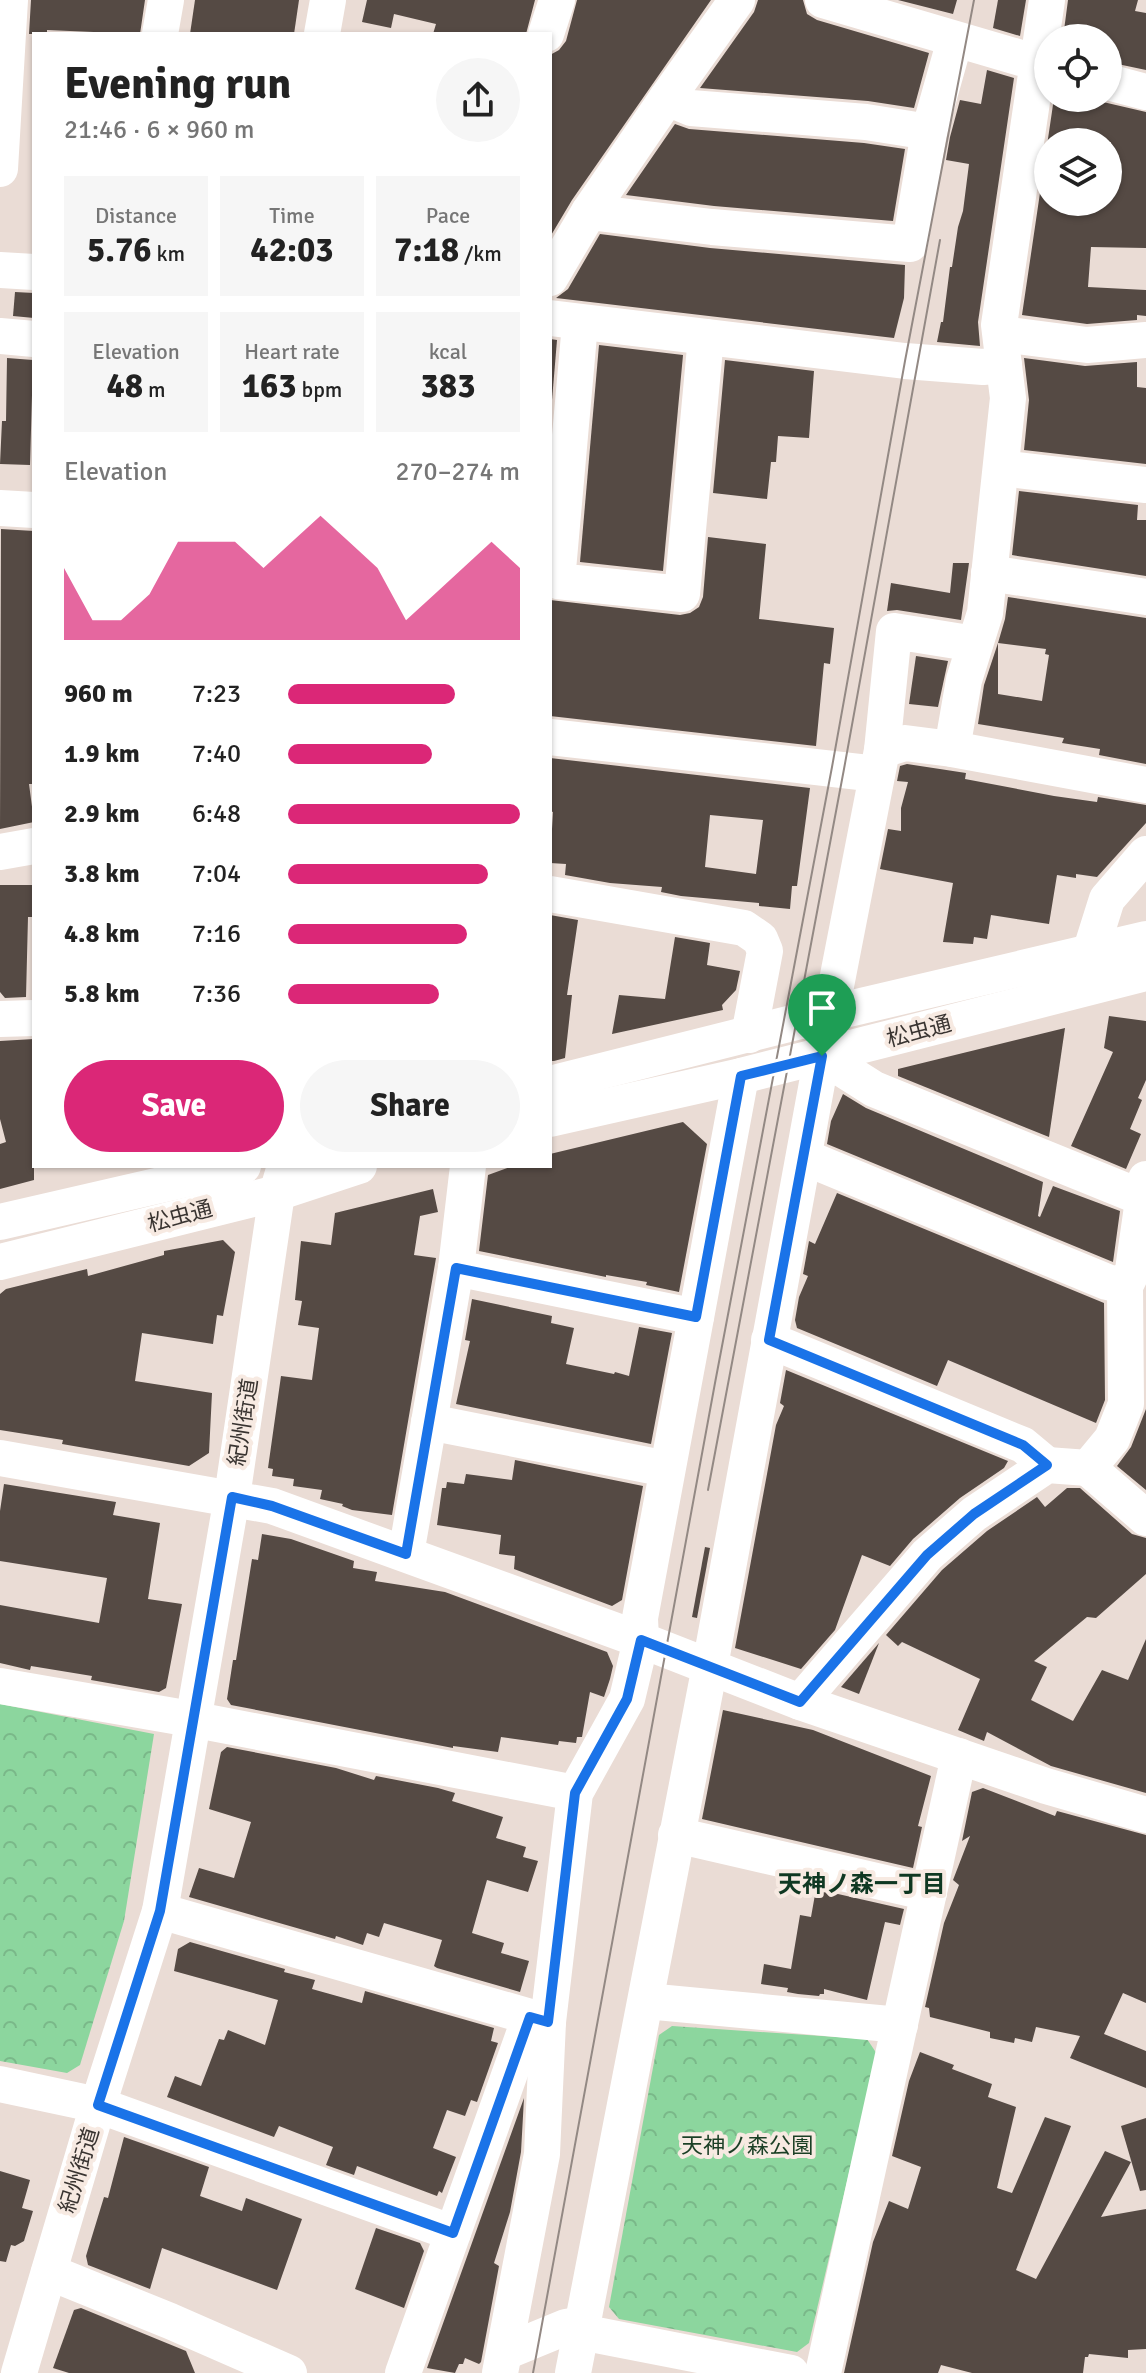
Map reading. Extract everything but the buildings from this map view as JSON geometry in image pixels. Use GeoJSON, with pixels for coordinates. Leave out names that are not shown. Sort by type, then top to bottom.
{"type":"FeatureCollection","features":[{"type":"Feature","properties":{"kind":"street"},"geometry":{"type":"LineString","coordinates":[[0,169],[13,112],[10,0]]}},
{"type":"Feature","properties":{"kind":"street"},"geometry":{"type":"LineString","coordinates":[[160,32],[166,0]]}},
{"type":"Feature","properties":{"kind":"street"},"geometry":{"type":"LineString","coordinates":[[322,32],[328,0]]}},
{"type":"Feature","properties":{"kind":"street"},"geometry":{"type":"LineString","coordinates":[[547,32],[557,0]]}},
{"type":"Feature","properties":{"kind":"street"},"geometry":{"type":"LineString","coordinates":[[823,0],[1034,63]]}},
{"type":"Feature","properties":{"kind":"street"},"geometry":{"type":"LineString","coordinates":[[1045,24],[1047,0]]}},
{"type":"Feature","properties":{"kind":"street"},"geometry":{"type":"LineString","coordinates":[[552,275],[589,212],[736,1]]}},
{"type":"Feature","properties":{"kind":"street"},"geometry":{"type":"LineString","coordinates":[[589,212],[712,227],[910,244],[929,132],[955,40]]}},
{"type":"Feature","properties":{"kind":"street"},"geometry":{"type":"LineString","coordinates":[[1122,86],[1146,92]]}},
{"type":"Feature","properties":{"kind":"street"},"geometry":{"type":"LineString","coordinates":[[667,98],[691,108],[866,122],[929,132]]}},
{"type":"Feature","properties":{"kind":"street"},"geometry":{"type":"LineString","coordinates":[[952,749],[964,680],[985,613],[1008,398],[999,325],[1034,112]]}},
{"type":"Feature","properties":{"kind":"street"},"geometry":{"type":"LineString","coordinates":[[0,270],[32,272]]}},
{"type":"Feature","properties":{"kind":"street"},"geometry":{"type":"LineString","coordinates":[[706,337],[682,594],[557,581],[565,321],[706,337],[918,363],[983,367],[1003,350],[1146,340]]}},
{"type":"Feature","properties":{"kind":"street"},"geometry":{"type":"LineString","coordinates":[[0,336],[32,339]]}},
{"type":"Feature","properties":{"kind":"street"},"geometry":{"type":"LineString","coordinates":[[1001,468],[1146,485]]}},
{"type":"Feature","properties":{"kind":"street"},"geometry":{"type":"LineString","coordinates":[[0,508],[32,510]]}},
{"type":"Feature","properties":{"kind":"street"},"geometry":{"type":"LineString","coordinates":[[989,573],[1146,597]]}},
{"type":"Feature","properties":{"kind":"street"},"geometry":{"type":"LineString","coordinates":[[840,1011],[835,991],[880,762],[894,631],[975,644]]}},
{"type":"Feature","properties":{"kind":"street"},"geometry":{"type":"LineString","coordinates":[[552,737],[832,767],[880,762],[905,743],[1146,785]]}},
{"type":"Feature","properties":{"kind":"street"},"geometry":{"type":"LineString","coordinates":[[0,852],[32,846]]}},
{"type":"Feature","properties":{"kind":"street"},"geometry":{"type":"LineString","coordinates":[[1146,854],[1107,899],[1090,953],[1146,961]]}},
{"type":"Feature","properties":{"kind":"street"},"geometry":{"type":"LineString","coordinates":[[552,894],[744,928],[760,939],[765,951],[749,1035]]}},
{"type":"Feature","properties":{"kind":"street","name":"松虫通"},"geometry":{"type":"LineString","coordinates":[[552,1084],[1146,939]]}},
{"type":"Feature","properties":{"kind":"street","name":"松虫通"},"geometry":{"type":"LineString","coordinates":[[552,1119],[741,1076],[1146,973]]}},
{"type":"Feature","properties":{"kind":"street"},"geometry":{"type":"LineString","coordinates":[[0,1019],[32,1018]]}},
{"type":"Feature","properties":{"kind":"street"},"geometry":{"type":"LineString","coordinates":[[573,2373],[710,1666],[822,1056],[874,1089],[1144,1189],[1133,1270],[1125,1286],[1126,1404],[1112,1439],[1088,1468]]}},
{"type":"Feature","properties":{"kind":"street"},"geometry":{"type":"LineString","coordinates":[[503,2362],[542,2154],[539,2020],[575,1793],[627,1699],[641,1640],[640,1618],[741,1076]]}},
{"type":"Feature","properties":{"kind":"street"},"geometry":{"type":"LineString","coordinates":[[804,1157],[1107,1282],[1125,1286]]}},
{"type":"Feature","properties":{"kind":"street","name":"松虫通"},"geometry":{"type":"LineString","coordinates":[[0,1222],[234,1168]]}},
{"type":"Feature","properties":{"kind":"street","name":"松虫通"},"geometry":{"type":"LineString","coordinates":[[0,1262],[281,1179],[347,1168]]}},
{"type":"Feature","properties":{"kind":"street"},"geometry":{"type":"LineString","coordinates":[[406,1554],[456,1268],[468,1168]]}},
{"type":"Feature","properties":{"kind":"street","name":"紀州街道"},"geometry":{"type":"LineString","coordinates":[[19,2373],[98,2105],[160,1911],[232,1497],[281,1179]]}},
{"type":"Feature","properties":{"kind":"street"},"geometry":{"type":"LineString","coordinates":[[456,1268],[696,1317]]}},
{"type":"Feature","properties":{"kind":"street"},"geometry":{"type":"LineString","coordinates":[[769,1340],[1023,1445],[1047,1465],[1088,1468],[1146,1518]]}},
{"type":"Feature","properties":{"kind":"street"},"geometry":{"type":"LineString","coordinates":[[429,1422],[667,1469]]}},
{"type":"Feature","properties":{"kind":"street"},"geometry":{"type":"LineString","coordinates":[[0,1458],[272,1506],[641,1640],[800,1702],[1046,1786],[1146,1815]]}},
{"type":"Feature","properties":{"kind":"street"},"geometry":{"type":"LineString","coordinates":[[800,1702],[927,1555],[974,1514],[1047,1465]]}},
{"type":"Feature","properties":{"kind":"street"},"geometry":{"type":"LineString","coordinates":[[0,1686],[191,1719],[575,1793]]}},
{"type":"Feature","properties":{"kind":"street"},"geometry":{"type":"LineString","coordinates":[[823,2373],[959,1756]]}},
{"type":"Feature","properties":{"kind":"street"},"geometry":{"type":"LineString","coordinates":[[676,1835],[929,1893]]}},
{"type":"Feature","properties":{"kind":"street"},"geometry":{"type":"LineString","coordinates":[[160,1911],[539,2020]]}},
{"type":"Feature","properties":{"kind":"street"},"geometry":{"type":"LineString","coordinates":[[646,2001],[900,2025]]}},
{"type":"Feature","properties":{"kind":"street"},"geometry":{"type":"LineString","coordinates":[[403,2373],[453,2233],[539,2020]]}},
{"type":"Feature","properties":{"kind":"street"},"geometry":{"type":"LineString","coordinates":[[0,2084],[98,2105],[453,2233]]}},
{"type":"Feature","properties":{"kind":"street"},"geometry":{"type":"LineString","coordinates":[[49,2272],[289,2373]]}},
{"type":"Feature","properties":{"kind":"street"},"geometry":{"type":"LineString","coordinates":[[503,2362],[566,2327],[791,2373]]}},
{"type":"Feature","properties":{"kind":"green space"},"geometry":{"type":"Polygon","coordinates":[[[0,1704],[154,1734],[124,1921],[80,2065],[67,2073],[0,2061],[0,1704]]]}},
{"type":"Feature","properties":{"kind":"green space","name":"天神ノ森公園"},"geometry":{"type":"Polygon","coordinates":[[[672,2026],[867,2039],[877,2054],[809,2343],[797,2352],[619,2319],[609,2307],[659,2035],[672,2026]]]}},
{"type":"Feature","properties":{"kind":"tram line"},"geometry":{"type":"LineString","coordinates":[[533,2373],[974,0]]}},
{"type":"Feature","properties":{"kind":"tram line"},"geometry":{"type":"LineString","coordinates":[[708,1490],[940,240]]}},
{"type":"Feature","properties":{"kind":"district","name":"天神ノ森一丁目"},"geometry":{"type":"Point","coordinates":[862,1884]}},
{"type":"Feature","properties":{"kind":"route"},"geometry":{"type":"LineString","coordinates":[[822,1056],[769,1340],[1023,1445],[1047,1465],[974,1514],[927,1555],[800,1702],[641,1640],[627,1699],[575,1793],[548,2022],[530,2017],[453,2233],[98,2105],[160,1911],[232,1497],[272,1506],[406,1554],[456,1268],[696,1317],[741,1076],[822,1056]]}}]}
